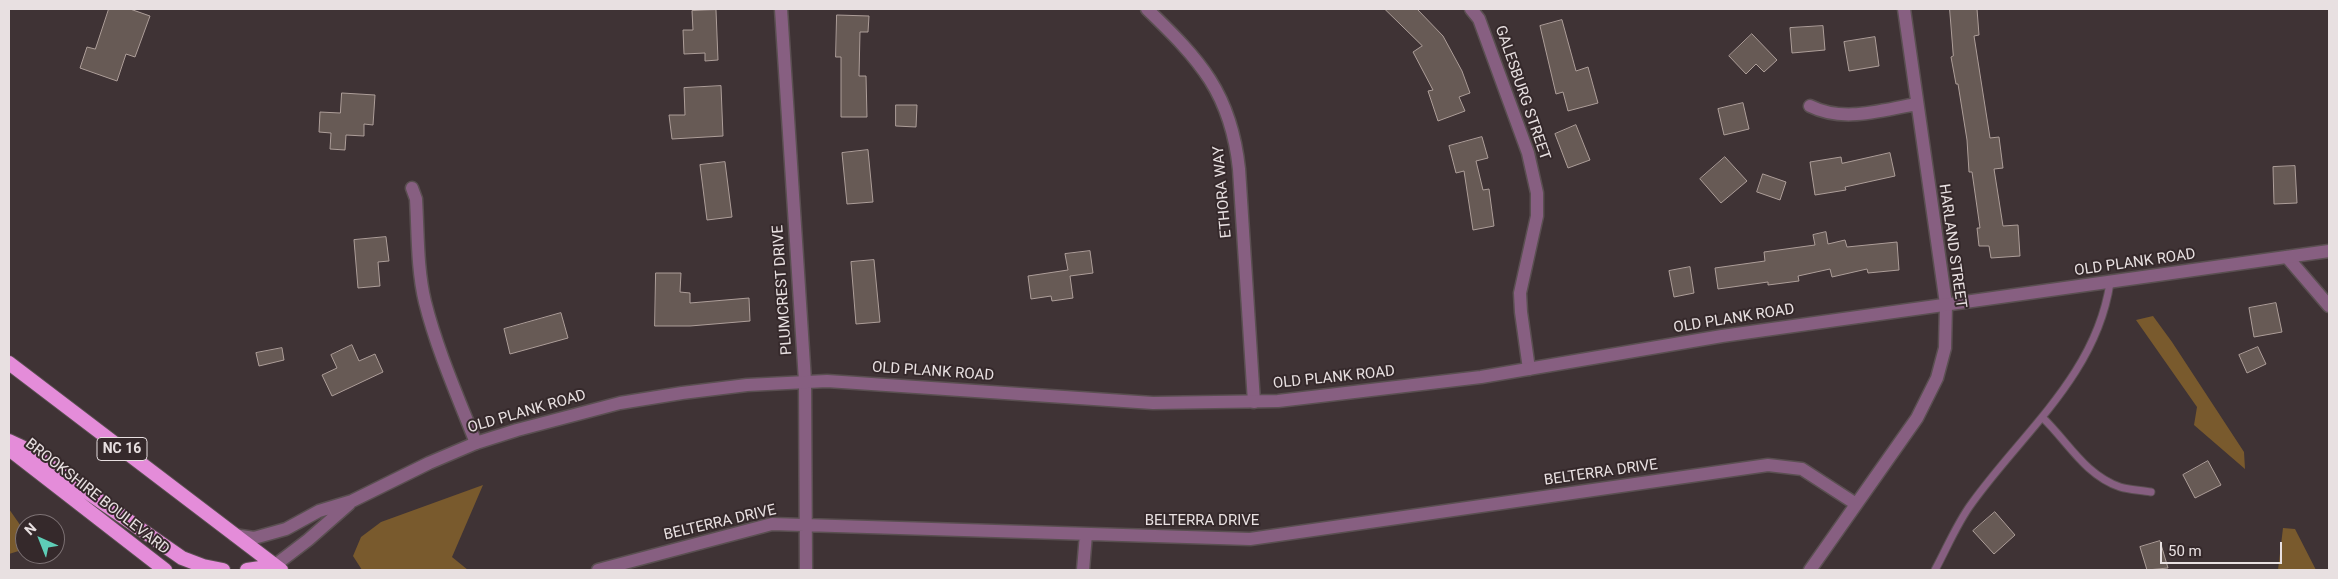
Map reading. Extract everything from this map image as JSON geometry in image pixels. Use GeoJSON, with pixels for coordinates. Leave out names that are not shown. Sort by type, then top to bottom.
{"type":"FeatureCollection","features":[{"type":"Feature","properties":{"kind":"highway","name":"NC 16"},"geometry":{"type":"LineString","coordinates":[[9,362],[277,568]]}},
{"type":"Feature","properties":{"kind":"highway"},"geometry":{"type":"LineString","coordinates":[[9,441],[24,448],[182,558],[203,566],[223,570]]}},
{"type":"Feature","properties":{"kind":"highway","name":"BROOKSHIRE BOULEVARD"},"geometry":{"type":"LineString","coordinates":[[9,449],[165,570]]}},
{"type":"Feature","properties":{"kind":"highway"},"geometry":{"type":"LineString","coordinates":[[247,570],[277,568]]}},
{"type":"Feature","properties":{"kind":"street","name":"PLUMCREST DRIVE"},"geometry":{"type":"LineString","coordinates":[[781,9],[805,381],[804,524],[806,570]]}},
{"type":"Feature","properties":{"kind":"street","name":"ETHORA WAY"},"geometry":{"type":"LineString","coordinates":[[1147,9],[1180,41],[1204,69],[1222,100],[1234,134],[1239,169],[1254,402]]}},
{"type":"Feature","properties":{"kind":"street","name":"GALESBURG STREET"},"geometry":{"type":"LineString","coordinates":[[1471,9],[1479,19],[1510,101],[1528,153],[1537,193],[1537,216],[1520,294],[1529,369]]}},
{"type":"Feature","properties":{"kind":"street","name":"HARLAND STREET"},"geometry":{"type":"LineString","coordinates":[[1810,570],[1917,418],[1937,378],[1946,348],[1946,304],[1904,9]]}},
{"type":"Feature","properties":{"kind":"street"},"geometry":{"type":"LineString","coordinates":[[1810,106],[1825,114],[1841,116],[1917,104]]}},
{"type":"Feature","properties":{"kind":"street"},"geometry":{"type":"LineString","coordinates":[[412,188],[416,198],[421,281],[425,302],[442,356],[476,443]]}},
{"type":"Feature","properties":{"kind":"street","name":"OLD PLANK ROAD"},"geometry":{"type":"LineString","coordinates":[[234,535],[254,538],[286,530],[319,511],[352,501],[422,466],[476,443],[620,403],[710,389],[805,381],[856,382],[1152,403],[1254,402],[1399,388],[1529,369],[1731,335],[2287,258],[2329,250]]}},
{"type":"Feature","properties":{"kind":"street"},"geometry":{"type":"LineString","coordinates":[[2287,258],[2329,306]]}},
{"type":"Feature","properties":{"kind":"street","name":"BELTERRA DRIVE"},"geometry":{"type":"LineString","coordinates":[[598,570],[772,524],[1250,540],[1768,465],[1802,469],[1856,504]]}},
{"type":"Feature","properties":{"kind":"street","name":"OLD PLANK ROAD"},"geometry":{"type":"LineString","coordinates":[[277,568],[352,501]]}},
{"type":"Feature","properties":{"kind":"street"},"geometry":{"type":"LineString","coordinates":[[1083,570],[1086,534]]}},
{"type":"Feature","properties":{"kind":"lane"},"geometry":{"type":"LineString","coordinates":[[1935,570],[1970,505],[1999,467],[2043,418],[2080,364],[2107,304],[2110,283]]}},
{"type":"Feature","properties":{"kind":"lane"},"geometry":{"type":"LineString","coordinates":[[2043,418],[2096,476],[2121,488],[2150,492]]}},
{"type":"Feature","properties":{"kind":"shaded area"},"geometry":{"type":"Polygon","coordinates":[[[2153,316],[2244,452],[2245,469],[2194,425],[2197,407],[2136,320],[2153,316]]]}},
{"type":"Feature","properties":{"kind":"shaded area"},"geometry":{"type":"Polygon","coordinates":[[[483,485],[452,557],[468,570],[362,570],[353,556],[361,537],[381,522],[483,485]]]}},
{"type":"Feature","properties":{"kind":"shaded area"},"geometry":{"type":"Polygon","coordinates":[[[9,509],[15,518],[15,552],[9,554],[9,509]]]}},
{"type":"Feature","properties":{"kind":"shaded area"},"geometry":{"type":"Polygon","coordinates":[[[2283,528],[2295,529],[2316,570],[2278,570],[2283,528]]]}},
{"type":"Feature","properties":{"kind":"building"},"geometry":{"type":"Polygon","coordinates":[[[109,9],[130,9],[150,16],[135,57],[126,54],[117,81],[80,68],[87,47],[95,49],[109,9]]]}},
{"type":"Feature","properties":{"kind":"building"},"geometry":{"type":"Polygon","coordinates":[[[1385,9],[1417,9],[1443,36],[1462,71],[1470,93],[1459,97],[1465,111],[1438,121],[1428,91],[1433,90],[1413,52],[1422,46],[1385,9]]]}},
{"type":"Feature","properties":{"kind":"building"},"geometry":{"type":"Polygon","coordinates":[[[1950,9],[1977,9],[1979,35],[1974,36],[1990,138],[1999,137],[2003,168],[1994,169],[2003,226],[2018,225],[2020,256],[1991,258],[1989,246],[1979,246],[1977,228],[1980,228],[1972,172],[1969,172],[1967,140],[1958,84],[1956,84],[1951,57],[1953,56],[1950,9]]]}},
{"type":"Feature","properties":{"kind":"building"},"geometry":{"type":"Polygon","coordinates":[[[716,10],[718,60],[705,61],[705,53],[684,54],[683,30],[693,30],[692,11],[716,10]]]}},
{"type":"Feature","properties":{"kind":"building"},"geometry":{"type":"Polygon","coordinates":[[[837,15],[869,16],[868,32],[860,32],[859,76],[866,76],[867,117],[841,117],[841,57],[836,57],[837,15]]]}},
{"type":"Feature","properties":{"kind":"building"},"geometry":{"type":"Polygon","coordinates":[[[1562,20],[1576,71],[1588,67],[1598,103],[1568,111],[1563,92],[1556,94],[1540,26],[1562,20]]]}},
{"type":"Feature","properties":{"kind":"building"},"geometry":{"type":"Polygon","coordinates":[[[1823,26],[1825,50],[1792,53],[1790,28],[1823,26]]]}},
{"type":"Feature","properties":{"kind":"building"},"geometry":{"type":"Polygon","coordinates":[[[1752,34],[1777,60],[1764,72],[1756,64],[1746,74],[1729,56],[1752,34]]]}},
{"type":"Feature","properties":{"kind":"building"},"geometry":{"type":"Polygon","coordinates":[[[1875,37],[1879,66],[1849,71],[1844,42],[1875,37]]]}},
{"type":"Feature","properties":{"kind":"building"},"geometry":{"type":"Polygon","coordinates":[[[721,86],[723,136],[672,139],[669,115],[685,115],[684,88],[721,86]]]}},
{"type":"Feature","properties":{"kind":"building"},"geometry":{"type":"Polygon","coordinates":[[[342,93],[375,95],[373,125],[364,124],[364,136],[346,135],[345,150],[330,149],[331,133],[319,132],[320,112],[340,113],[342,93]]]}},
{"type":"Feature","properties":{"kind":"building"},"geometry":{"type":"Polygon","coordinates":[[[1743,103],[1749,129],[1724,135],[1718,109],[1743,103]]]}},
{"type":"Feature","properties":{"kind":"building"},"geometry":{"type":"Polygon","coordinates":[[[896,105],[917,105],[916,127],[896,126],[896,105]]]}},
{"type":"Feature","properties":{"kind":"building"},"geometry":{"type":"Polygon","coordinates":[[[1576,125],[1590,160],[1568,168],[1555,134],[1576,125]]]}},
{"type":"Feature","properties":{"kind":"building"},"geometry":{"type":"Polygon","coordinates":[[[1482,137],[1488,158],[1476,161],[1483,190],[1489,189],[1494,226],[1473,230],[1464,171],[1456,173],[1449,146],[1482,137]]]}},
{"type":"Feature","properties":{"kind":"building"},"geometry":{"type":"Polygon","coordinates":[[[868,150],[873,202],[847,204],[842,153],[868,150]]]}},
{"type":"Feature","properties":{"kind":"building"},"geometry":{"type":"Polygon","coordinates":[[[1890,153],[1895,176],[1845,187],[1846,190],[1815,195],[1810,162],[1841,157],[1842,163],[1890,153]]]}},
{"type":"Feature","properties":{"kind":"building"},"geometry":{"type":"Polygon","coordinates":[[[1725,157],[1747,181],[1721,203],[1700,179],[1725,157]]]}},
{"type":"Feature","properties":{"kind":"building"},"geometry":{"type":"Polygon","coordinates":[[[725,162],[732,217],[707,220],[700,165],[725,162]]]}},
{"type":"Feature","properties":{"kind":"building"},"geometry":{"type":"Polygon","coordinates":[[[2295,166],[2297,203],[2274,204],[2273,167],[2295,166]]]}},
{"type":"Feature","properties":{"kind":"building"},"geometry":{"type":"Polygon","coordinates":[[[1763,174],[1786,182],[1780,200],[1757,192],[1763,174]]]}},
{"type":"Feature","properties":{"kind":"building"},"geometry":{"type":"Polygon","coordinates":[[[1826,232],[1828,244],[1845,240],[1847,247],[1897,242],[1899,270],[1868,273],[1867,269],[1832,277],[1830,269],[1798,276],[1799,281],[1768,285],[1768,282],[1718,289],[1715,268],[1765,261],[1764,252],[1815,245],[1813,235],[1826,232]]]}},
{"type":"Feature","properties":{"kind":"building"},"geometry":{"type":"Polygon","coordinates":[[[386,237],[389,261],[378,262],[380,286],[358,288],[354,240],[386,237]]]}},
{"type":"Feature","properties":{"kind":"building"},"geometry":{"type":"Polygon","coordinates":[[[1090,251],[1093,273],[1070,276],[1073,298],[1052,301],[1051,296],[1031,299],[1028,276],[1068,270],[1065,254],[1090,251]]]}},
{"type":"Feature","properties":{"kind":"building"},"geometry":{"type":"Polygon","coordinates":[[[874,260],[880,322],[856,324],[851,262],[874,260]]]}},
{"type":"Feature","properties":{"kind":"building"},"geometry":{"type":"Polygon","coordinates":[[[1690,267],[1694,293],[1674,297],[1669,271],[1690,267]]]}},
{"type":"Feature","properties":{"kind":"building"},"geometry":{"type":"Polygon","coordinates":[[[656,273],[681,273],[680,292],[690,293],[690,303],[749,298],[750,321],[690,326],[655,326],[656,273]]]}},
{"type":"Feature","properties":{"kind":"building"},"geometry":{"type":"Polygon","coordinates":[[[2276,303],[2282,332],[2254,337],[2249,308],[2276,303]]]}},
{"type":"Feature","properties":{"kind":"building"},"geometry":{"type":"Polygon","coordinates":[[[561,313],[568,338],[510,354],[504,329],[561,313]]]}},
{"type":"Feature","properties":{"kind":"building"},"geometry":{"type":"Polygon","coordinates":[[[352,345],[359,361],[375,354],[383,372],[332,396],[322,375],[337,368],[331,355],[352,345]]]}},
{"type":"Feature","properties":{"kind":"building"},"geometry":{"type":"Polygon","coordinates":[[[2258,347],[2266,364],[2247,373],[2239,355],[2258,347]]]}},
{"type":"Feature","properties":{"kind":"building"},"geometry":{"type":"Polygon","coordinates":[[[282,348],[284,360],[259,366],[256,353],[282,348]]]}},
{"type":"Feature","properties":{"kind":"building"},"geometry":{"type":"Polygon","coordinates":[[[2208,461],[2221,485],[2195,498],[2183,475],[2208,461]]]}},
{"type":"Feature","properties":{"kind":"building"},"geometry":{"type":"Polygon","coordinates":[[[1995,512],[2015,535],[1994,554],[1973,531],[1995,512]]]}},
{"type":"Feature","properties":{"kind":"building"},"geometry":{"type":"Polygon","coordinates":[[[2160,541],[2168,568],[2147,570],[2140,547],[2160,541]]]}}]}
